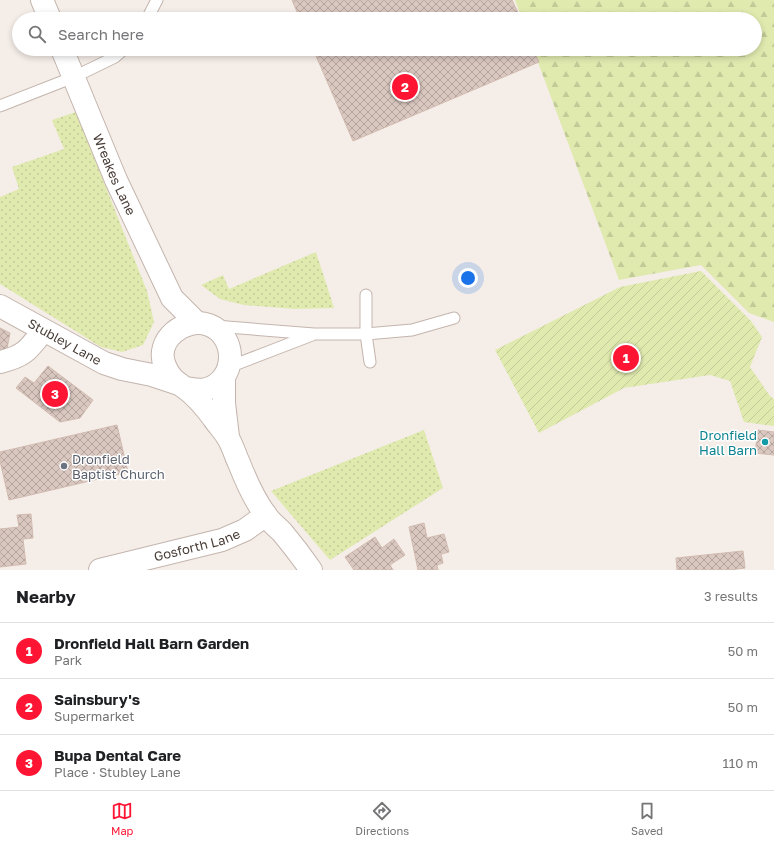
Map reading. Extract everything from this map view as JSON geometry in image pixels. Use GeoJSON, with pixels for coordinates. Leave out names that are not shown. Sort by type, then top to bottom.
{"type":"FeatureCollection","features":[{"type":"Feature","properties":{"kind":"street"},"geometry":{"type":"LineString","coordinates":[[42,0],[47,12]]}},
{"type":"Feature","properties":{"kind":"street","name":"Wreakes Lane"},"geometry":{"type":"LineString","coordinates":[[65,56],[116,180],[172,298],[203,324],[219,331],[226,338],[230,347],[231,357],[227,372],[224,403],[228,439]]}},
{"type":"Feature","properties":{"kind":"street","name":"Wreakes Lane"},"geometry":{"type":"LineString","coordinates":[[172,298],[170,337],[163,353],[164,364],[168,374],[206,408],[228,439],[248,485],[266,515],[293,545],[311,570]]}},
{"type":"Feature","properties":{"kind":"street","name":"Stubley Lane"},"geometry":{"type":"LineString","coordinates":[[0,306],[104,363],[122,369],[152,375],[180,385]]}},
{"type":"Feature","properties":{"kind":"street"},"geometry":{"type":"LineString","coordinates":[[132,370],[150,360],[170,337],[184,325],[203,324]]}},
{"type":"Feature","properties":{"kind":"street"},"geometry":{"type":"LineString","coordinates":[[0,362],[13,359],[27,351],[44,331]]}},
{"type":"Feature","properties":{"kind":"street"},"geometry":{"type":"LineString","coordinates":[[180,385],[196,390],[207,389],[217,384],[227,372]]}},
{"type":"Feature","properties":{"kind":"street","name":"Gosforth Lane"},"geometry":{"type":"LineString","coordinates":[[100,570],[222,540],[245,530],[266,515]]}},
{"type":"Feature","properties":{"kind":"lane"},"geometry":{"type":"LineString","coordinates":[[150,12],[156,0]]}},
{"type":"Feature","properties":{"kind":"lane"},"geometry":{"type":"LineString","coordinates":[[0,106],[74,77],[117,56]]}},
{"type":"Feature","properties":{"kind":"lane"},"geometry":{"type":"LineString","coordinates":[[366,295],[366,334],[370,362]]}},
{"type":"Feature","properties":{"kind":"lane"},"geometry":{"type":"LineString","coordinates":[[203,324],[314,334],[366,334],[412,330],[454,318]]}},
{"type":"Feature","properties":{"kind":"lane"},"geometry":{"type":"LineString","coordinates":[[227,372],[314,334]]}},
{"type":"Feature","properties":{"kind":"green space"},"geometry":{"type":"Polygon","coordinates":[[[515,0],[774,0],[774,322],[749,313],[701,265],[619,280],[536,56],[762,56],[762,12],[519,12],[515,0]]]}},
{"type":"Feature","properties":{"kind":"green space"},"geometry":{"type":"Polygon","coordinates":[[[76,112],[147,291],[154,322],[143,345],[122,352],[101,347],[0,284],[0,197],[19,189],[12,167],[64,149],[52,120],[76,112]]]}},
{"type":"Feature","properties":{"kind":"green space"},"geometry":{"type":"Polygon","coordinates":[[[316,252],[334,308],[295,309],[244,305],[220,299],[201,285],[223,275],[229,289],[316,252]]]}},
{"type":"Feature","properties":{"kind":"green space"},"geometry":{"type":"Polygon","coordinates":[[[701,271],[751,321],[762,337],[750,367],[770,396],[774,399],[774,426],[744,422],[730,381],[710,375],[624,388],[539,433],[495,350],[620,287],[701,271]]]}},
{"type":"Feature","properties":{"kind":"green space"},"geometry":{"type":"Polygon","coordinates":[[[424,430],[443,488],[330,560],[271,491],[424,430]]]}},
{"type":"Feature","properties":{"kind":"building"},"geometry":{"type":"Polygon","coordinates":[[[292,0],[512,0],[518,12],[297,12],[292,0]]]}},
{"type":"Feature","properties":{"kind":"building"},"geometry":{"type":"Polygon","coordinates":[[[316,56],[536,56],[539,62],[353,141],[316,56]]]}},
{"type":"Feature","properties":{"kind":"building"},"geometry":{"type":"Polygon","coordinates":[[[0,328],[10,333],[6,354],[0,355],[0,328]]]}},
{"type":"Feature","properties":{"kind":"building"},"geometry":{"type":"Polygon","coordinates":[[[48,366],[93,400],[80,418],[60,422],[16,388],[25,377],[34,383],[48,366]]]}},
{"type":"Feature","properties":{"kind":"building","name":"Dronfield Baptist Church"},"geometry":{"type":"Polygon","coordinates":[[[117,425],[128,472],[9,500],[0,461],[0,452],[117,425]]]}},
{"type":"Feature","properties":{"kind":"building","name":"Dronfield Hall Barn"},"geometry":{"type":"Polygon","coordinates":[[[758,430],[774,432],[774,455],[755,453],[758,430]]]}},
{"type":"Feature","properties":{"kind":"building"},"geometry":{"type":"Polygon","coordinates":[[[31,514],[33,538],[23,539],[26,564],[0,567],[0,529],[19,527],[17,515],[31,514]]]}},
{"type":"Feature","properties":{"kind":"building"},"geometry":{"type":"Polygon","coordinates":[[[424,523],[427,538],[444,534],[449,552],[441,554],[443,563],[437,565],[438,570],[418,570],[409,527],[424,523]]]}},
{"type":"Feature","properties":{"kind":"building"},"geometry":{"type":"Polygon","coordinates":[[[375,537],[382,548],[394,539],[405,555],[390,565],[393,570],[354,570],[345,557],[375,537]]]}},
{"type":"Feature","properties":{"kind":"building"},"geometry":{"type":"Polygon","coordinates":[[[743,551],[745,568],[729,570],[677,570],[676,558],[743,551]]]}},
{"type":"Feature","properties":{"kind":"place","name":"Sainsbury's"},"geometry":{"type":"Point","coordinates":[405,87]}},
{"type":"Feature","properties":{"kind":"place","name":"Dronfield Hall Barn Garden"},"geometry":{"type":"Point","coordinates":[626,358]}},
{"type":"Feature","properties":{"kind":"place","name":"Bupa Dental Care"},"geometry":{"type":"Point","coordinates":[55,394]}},
{"type":"Feature","properties":{"kind":"place","name":"Dronfield Hall Barn"},"geometry":{"type":"Point","coordinates":[765,442]}},
{"type":"Feature","properties":{"kind":"place","name":"Dronfield Baptist Church"},"geometry":{"type":"Point","coordinates":[64,466]}}]}
